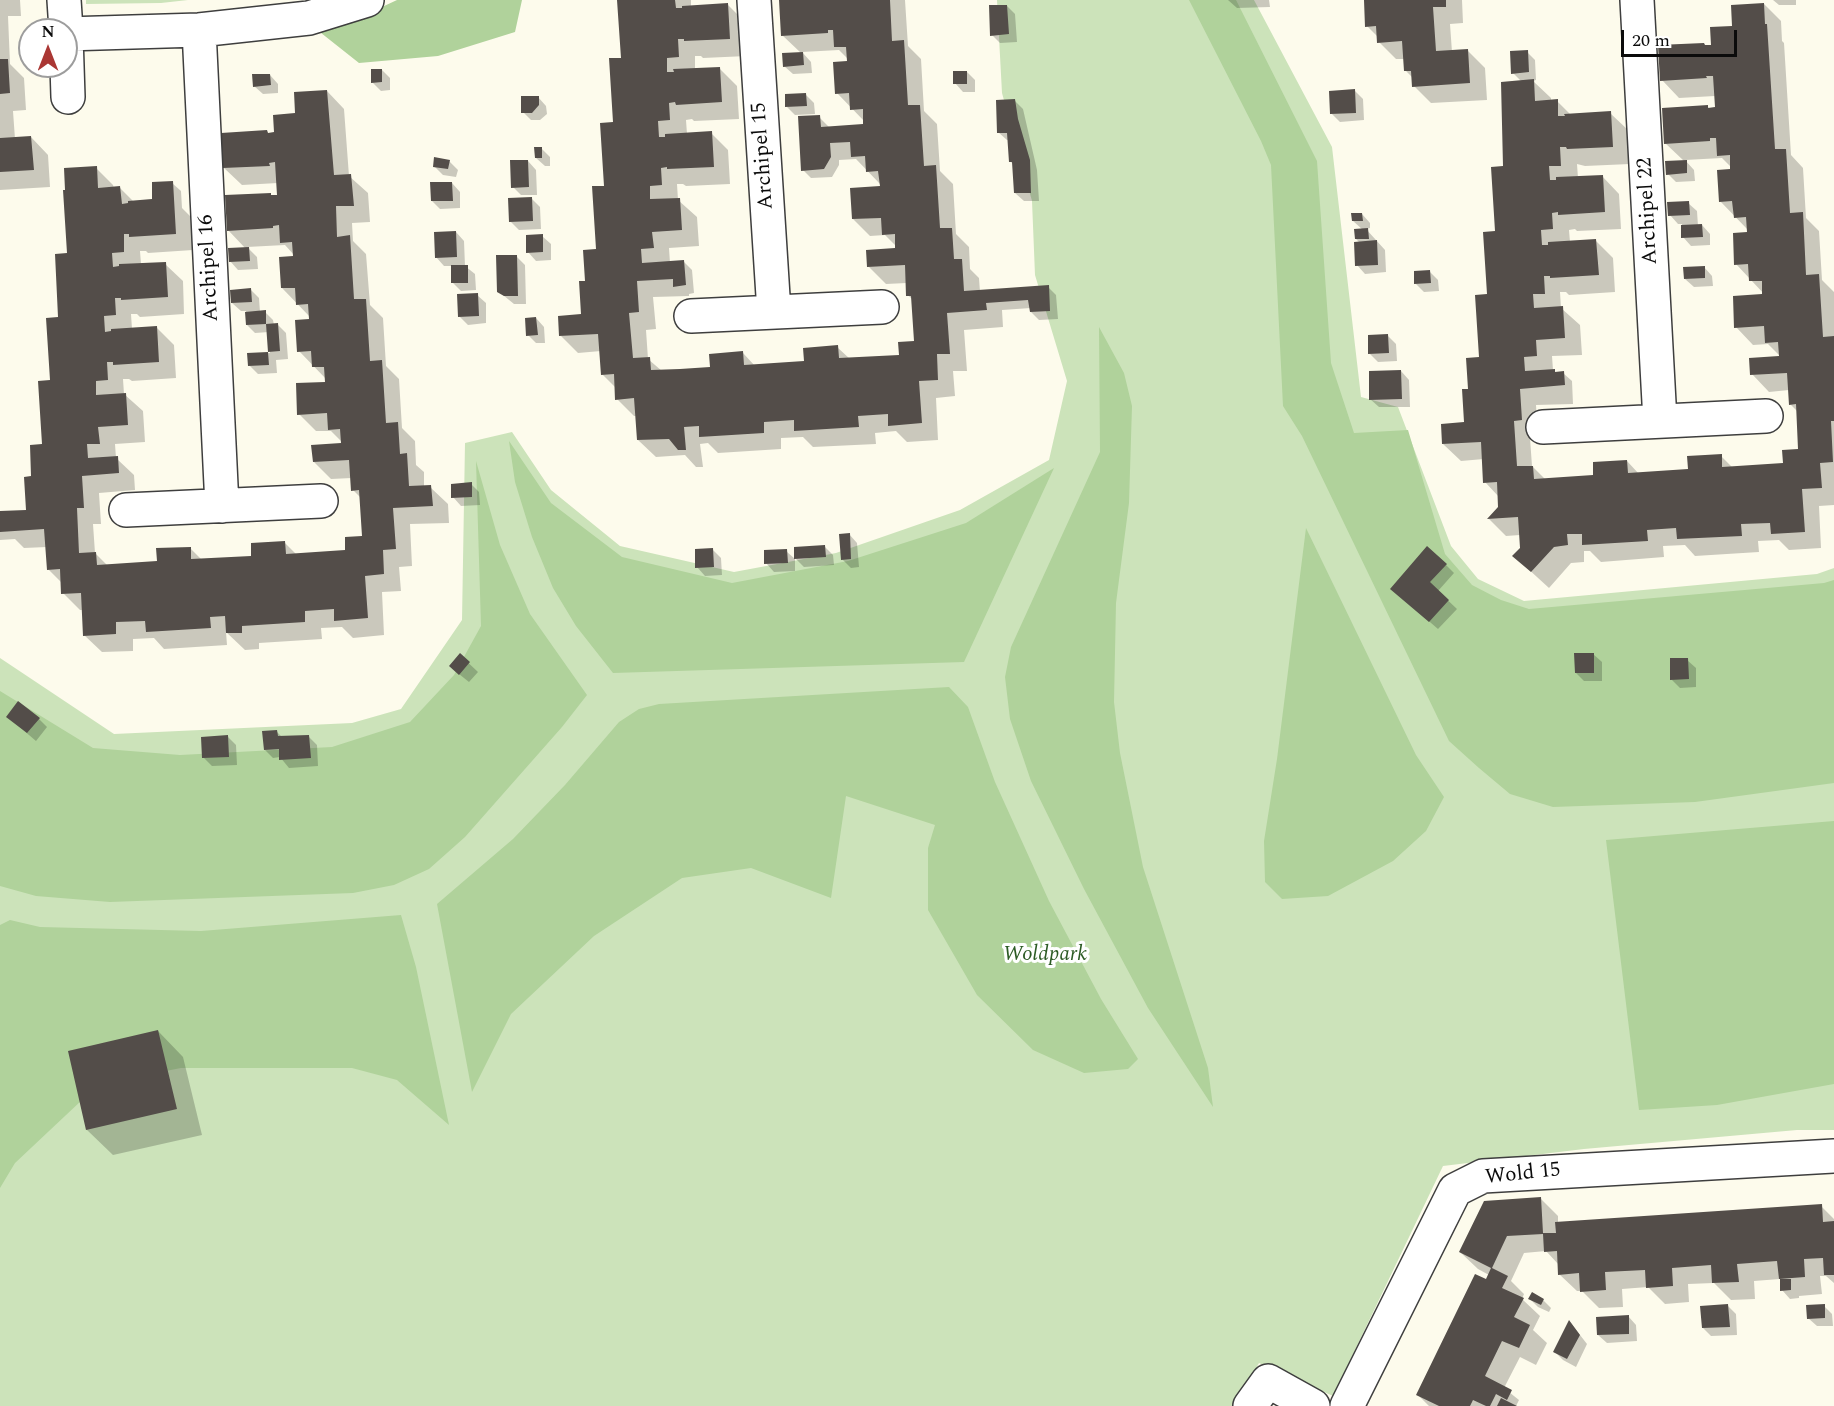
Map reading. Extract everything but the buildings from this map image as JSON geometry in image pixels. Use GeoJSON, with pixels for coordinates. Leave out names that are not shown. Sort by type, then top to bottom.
{"type":"FeatureCollection","features":[{"type":"Feature","properties":{"kind":"street"},"geometry":{"type":"LineString","coordinates":[[64,0],[65,18]]}},
{"type":"Feature","properties":{"kind":"street"},"geometry":{"type":"LineString","coordinates":[[78,33],[199,30],[309,18],[367,0]]}},
{"type":"Feature","properties":{"kind":"street","name":"Archipel 15"},"geometry":{"type":"LineString","coordinates":[[754,0],[774,312]]}},
{"type":"Feature","properties":{"kind":"street","name":"Archipel 22"},"geometry":{"type":"LineString","coordinates":[[1637,0],[1660,421]]}},
{"type":"Feature","properties":{"kind":"street","name":"Archipel 16"},"geometry":{"type":"LineString","coordinates":[[199,30],[222,506]]}},
{"type":"Feature","properties":{"kind":"street"},"geometry":{"type":"LineString","coordinates":[[67,78],[68,97]]}},
{"type":"Feature","properties":{"kind":"street"},"geometry":{"type":"LineString","coordinates":[[691,316],[882,307]]}},
{"type":"Feature","properties":{"kind":"street"},"geometry":{"type":"LineString","coordinates":[[1543,427],[1766,416]]}},
{"type":"Feature","properties":{"kind":"street"},"geometry":{"type":"LineString","coordinates":[[126,510],[321,501]]}},
{"type":"Feature","properties":{"kind":"street","name":"Wold 15"},"geometry":{"type":"LineString","coordinates":[[1347,1406],[1455,1190],[1483,1176],[1834,1156]]}},
{"type":"Feature","properties":{"kind":"street"},"geometry":{"type":"LineString","coordinates":[[1250,1406],[1268,1381],[1313,1406]]}},
{"type":"Feature","properties":{"kind":"green space"},"geometry":{"type":"Polygon","coordinates":[[[86,0],[188,0],[161,3],[86,4],[86,0]]]}},
{"type":"Feature","properties":{"kind":"green space"},"geometry":{"type":"Polygon","coordinates":[[[397,0],[522,0],[515,32],[438,56],[359,63],[311,25],[382,7],[397,0]]]}},
{"type":"Feature","properties":{"kind":"green space","name":"Woldpark"},"geometry":{"type":"Polygon","coordinates":[[[997,0],[1254,0],[1332,147],[1361,397],[1398,407],[1451,546],[1478,579],[1524,601],[1817,574],[1834,568],[1834,1130],[1797,1130],[1584,1149],[1443,1166],[1333,1396],[1259,1363],[1234,1406],[0,1406],[0,658],[114,734],[352,723],[401,709],[462,620],[465,443],[512,432],[551,490],[620,546],[734,572],[836,553],[960,510],[1049,460],[1067,381],[1035,275],[1032,201],[1002,93],[997,0]]]}},
{"type":"Feature","properties":{"kind":"green space"},"geometry":{"type":"Polygon","coordinates":[[[1189,0],[1236,0],[1317,161],[1331,363],[1354,433],[1408,430],[1445,554],[1472,585],[1501,600],[1529,609],[1824,583],[1834,580],[1834,783],[1695,802],[1553,807],[1510,794],[1449,741],[1302,436],[1283,406],[1271,165],[1189,0]]]}},
{"type":"Feature","properties":{"kind":"green space"},"geometry":{"type":"Polygon","coordinates":[[[1099,327],[1124,373],[1132,406],[1129,503],[1116,603],[1114,702],[1120,753],[1143,867],[1208,1068],[1213,1107],[1148,1008],[1084,889],[1031,781],[1010,719],[1005,677],[1011,647],[1100,452],[1099,327]]]}},
{"type":"Feature","properties":{"kind":"green space"},"geometry":{"type":"Polygon","coordinates":[[[509,441],[551,503],[622,557],[732,583],[848,561],[966,523],[1054,468],[964,662],[613,673],[576,626],[553,588],[532,537],[515,482],[509,441]]]}},
{"type":"Feature","properties":{"kind":"green space"},"geometry":{"type":"Polygon","coordinates":[[[476,461],[500,545],[530,614],[587,695],[562,727],[465,837],[429,869],[394,885],[353,893],[110,902],[36,896],[0,886],[0,691],[93,748],[180,755],[332,747],[410,722],[454,675],[481,626],[476,461]]]}},
{"type":"Feature","properties":{"kind":"green space"},"geometry":{"type":"Polygon","coordinates":[[[1306,528],[1416,755],[1444,797],[1426,831],[1393,861],[1328,896],[1282,899],[1265,882],[1264,841],[1277,759],[1306,528]]]}},
{"type":"Feature","properties":{"kind":"green space"},"geometry":{"type":"Polygon","coordinates":[[[949,687],[968,707],[995,782],[1049,901],[1101,999],[1138,1059],[1128,1069],[1084,1073],[1033,1050],[977,995],[928,910],[928,848],[935,825],[846,796],[831,898],[751,868],[682,878],[594,936],[511,1014],[472,1092],[437,904],[513,839],[565,785],[619,722],[639,709],[659,704],[949,687]]]}},
{"type":"Feature","properties":{"kind":"green space"},"geometry":{"type":"Polygon","coordinates":[[[1834,821],[1834,1084],[1717,1105],[1639,1110],[1606,840],[1834,821]]]}},
{"type":"Feature","properties":{"kind":"green space"},"geometry":{"type":"Polygon","coordinates":[[[401,915],[416,967],[449,1125],[397,1080],[352,1068],[181,1068],[99,1084],[15,1163],[0,1188],[0,925],[10,920],[40,927],[201,931],[401,915]]]}}]}
